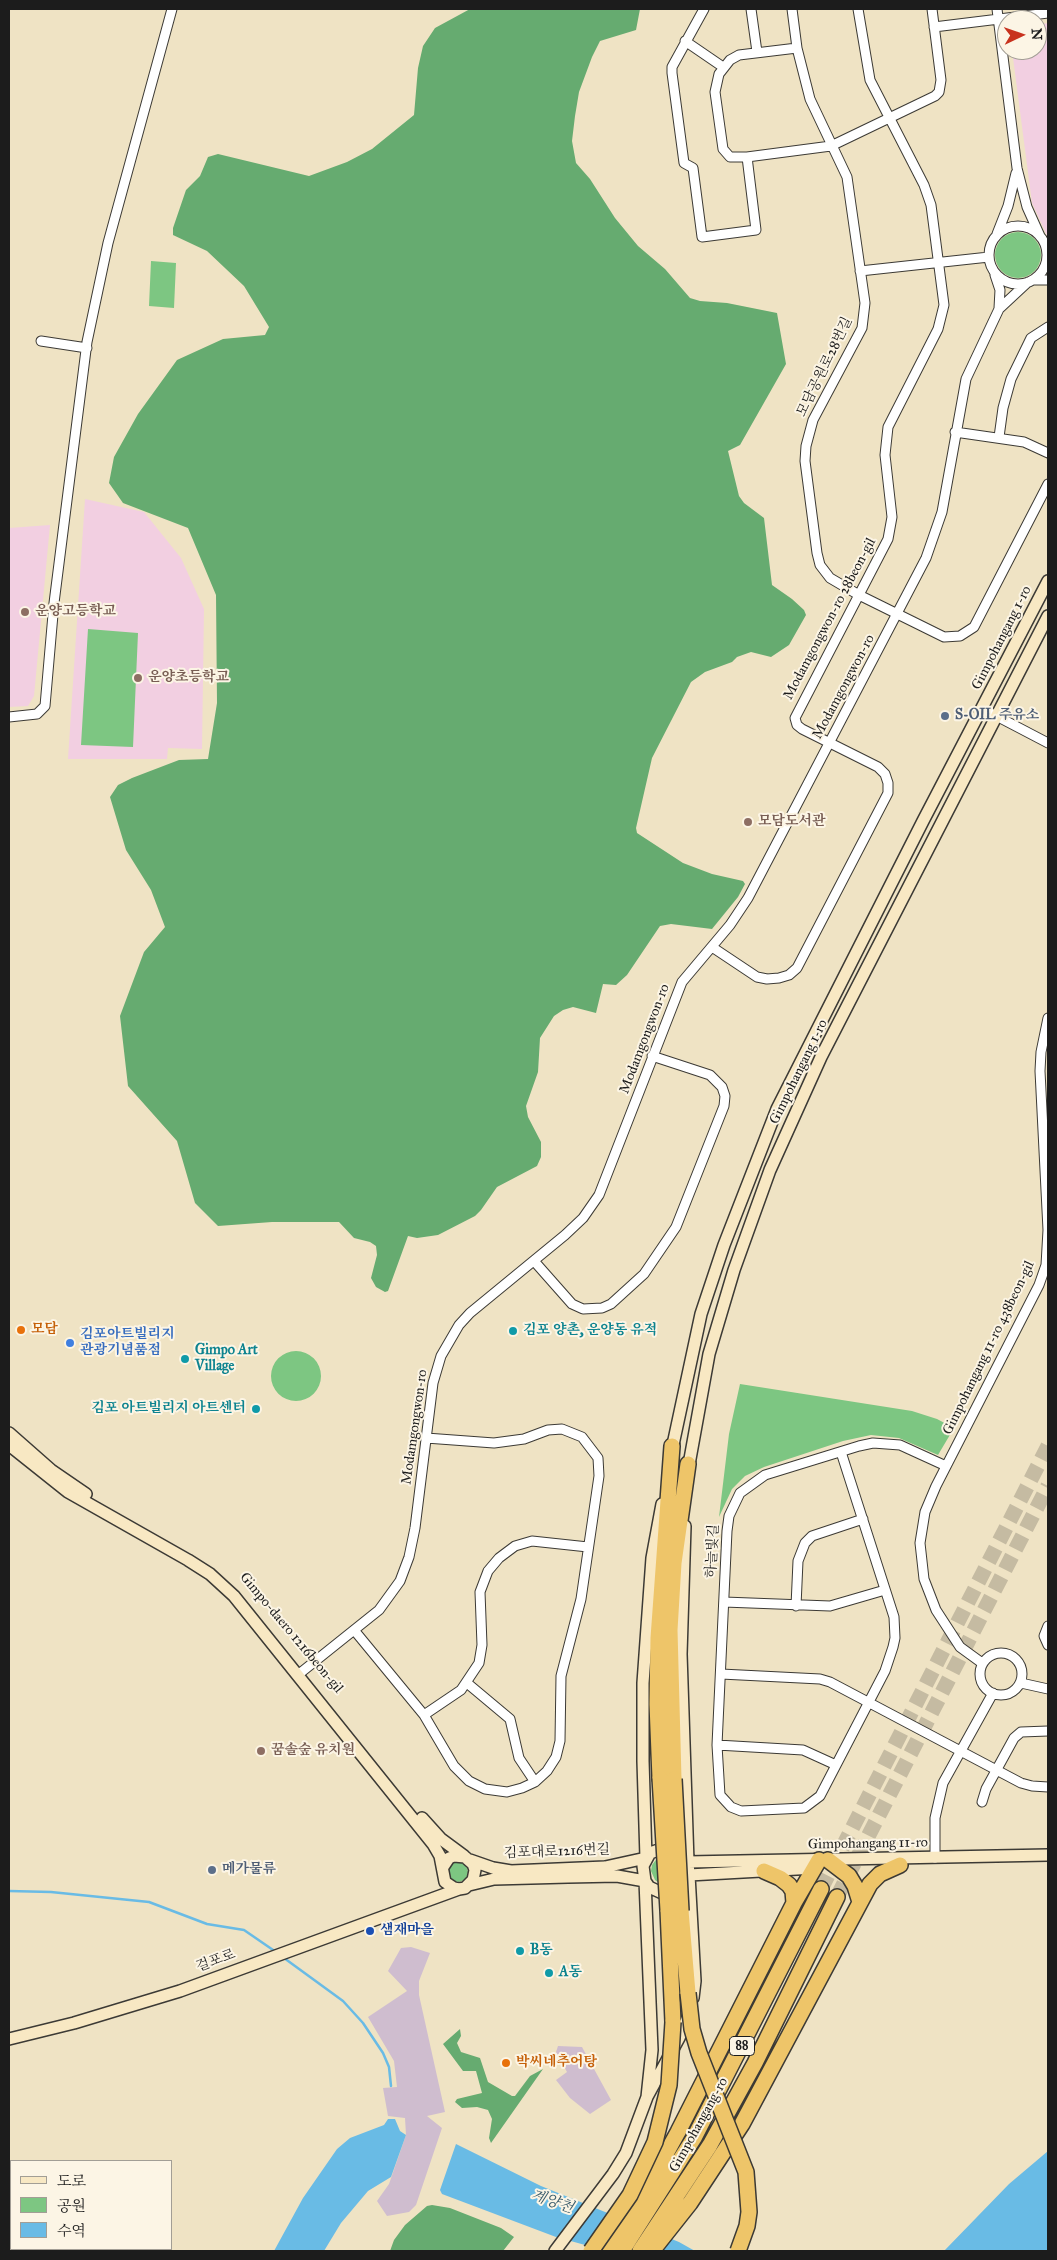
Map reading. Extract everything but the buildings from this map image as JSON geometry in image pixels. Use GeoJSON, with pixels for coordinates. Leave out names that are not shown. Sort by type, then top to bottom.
{"type":"FeatureCollection","features":[{"type":"Feature","properties":{"kind":"highway"},"geometry":{"type":"LineString","coordinates":[[667,1778],[657,1704],[658,1638],[672,1446]]}},
{"type":"Feature","properties":{"kind":"highway"},"geometry":{"type":"LineString","coordinates":[[591,2251],[630,2195],[655,2142],[669,2085],[673,2022],[674,1910],[667,1778],[670,1630],[674,1563],[688,1464]]}},
{"type":"Feature","properties":{"kind":"highway"},"geometry":{"type":"LineString","coordinates":[[610,2251],[650,2197],[794,1903],[825,1864],[855,1886],[860,1902]]}},
{"type":"Feature","properties":{"kind":"highway"},"geometry":{"type":"LineString","coordinates":[[652,2251],[682,2203],[757,2099],[870,1884],[880,1874],[900,1865]]}},
{"type":"Feature","properties":{"kind":"highway"},"geometry":{"type":"LineString","coordinates":[[764,1871],[780,1878],[789,1885],[793,1891],[794,1903]]}},
{"type":"Feature","properties":{"kind":"highway","name":"Gimpohangang-ro"},"geometry":{"type":"LineString","coordinates":[[650,2197],[694,2138],[821,1889]]}},
{"type":"Feature","properties":{"kind":"highway","name":"Gimpohangang-ro"},"geometry":{"type":"LineString","coordinates":[[682,2203],[837,1897]]}},
{"type":"Feature","properties":{"kind":"highway"},"geometry":{"type":"LineString","coordinates":[[674,1910],[692,2029],[707,2077],[735,2139],[746,2172],[749,2212],[747,2226],[738,2251]]}},
{"type":"Feature","properties":{"kind":"highway","name":"88"},"geometry":{"type":"LineString","coordinates":[[622,2251],[650,2197]]}},
{"type":"Feature","properties":{"kind":"highway","name":"88"},"geometry":{"type":"LineString","coordinates":[[640,2251],[682,2203]]}},
{"type":"Feature","properties":{"kind":"street"},"geometry":{"type":"LineString","coordinates":[[9,717],[37,714],[45,706],[54,604],[87,348],[108,243],[172,9]]}},
{"type":"Feature","properties":{"kind":"street"},"geometry":{"type":"LineString","coordinates":[[704,9],[672,67],[684,163],[694,168],[702,237],[756,230],[747,157]]}},
{"type":"Feature","properties":{"kind":"street"},"geometry":{"type":"LineString","coordinates":[[751,9],[757,52]]}},
{"type":"Feature","properties":{"kind":"street","name":"모담공원로28번길"},"geometry":{"type":"LineString","coordinates":[[792,9],[796,48],[810,100],[849,186],[865,303],[862,328],[813,420],[809,432],[805,461],[820,565],[830,578],[859,595],[944,637],[960,636],[974,627],[1048,484]]}},
{"type":"Feature","properties":{"kind":"street","name":"Modamgongwon-ro 28beon-gil"},"geometry":{"type":"LineString","coordinates":[[830,742],[802,729],[797,725],[795,718],[882,551],[892,517],[885,455],[888,427],[932,344],[942,317],[943,294],[928,194],[870,80],[858,9]]}},
{"type":"Feature","properties":{"kind":"street"},"geometry":{"type":"LineString","coordinates":[[796,48],[739,55],[723,67],[714,92],[723,149],[730,157],[747,157],[831,146],[939,92],[941,80],[932,9]]}},
{"type":"Feature","properties":{"kind":"street"},"geometry":{"type":"LineString","coordinates":[[934,27],[997,14]]}},
{"type":"Feature","properties":{"kind":"street"},"geometry":{"type":"LineString","coordinates":[[685,41],[723,67]]}},
{"type":"Feature","properties":{"kind":"street"},"geometry":{"type":"LineString","coordinates":[[999,309],[1042,271],[1046,262],[1044,242],[1027,207],[1017,168],[1004,60]]}},
{"type":"Feature","properties":{"kind":"street"},"geometry":{"type":"LineString","coordinates":[[999,309],[1000,290],[989,257],[989,249],[1008,206],[1017,168]]}},
{"type":"Feature","properties":{"kind":"street"},"geometry":{"type":"LineString","coordinates":[[997,234],[1005,229],[1023,226],[1044,242]]}},
{"type":"Feature","properties":{"kind":"street"},"geometry":{"type":"LineString","coordinates":[[860,271],[989,257]]}},
{"type":"Feature","properties":{"kind":"street"},"geometry":{"type":"LineString","coordinates":[[995,273],[1010,283],[1048,280]]}},
{"type":"Feature","properties":{"kind":"street","name":"Modamgongwon-ro"},"geometry":{"type":"LineString","coordinates":[[301,1672],[386,1602],[405,1570],[415,1528],[433,1384],[441,1356],[451,1338],[470,1313],[583,1218],[599,1195],[682,982],[730,925],[748,898],[898,614],[926,558],[937,530],[966,379],[999,309]]}},
{"type":"Feature","properties":{"kind":"street"},"geometry":{"type":"LineString","coordinates":[[999,437],[1003,408],[1011,378],[1032,338],[1048,328]]}},
{"type":"Feature","properties":{"kind":"street"},"geometry":{"type":"LineString","coordinates":[[41,341],[87,348]]}},
{"type":"Feature","properties":{"kind":"street"},"geometry":{"type":"LineString","coordinates":[[955,432],[1024,442],[1048,453]]}},
{"type":"Feature","properties":{"kind":"street","name":"Gimpohangang 1-ro"},"geometry":{"type":"LineString","coordinates":[[646,1858],[643,1751],[646,1617],[652,1558],[672,1446],[702,1314],[726,1238],[777,1109],[918,830],[983,709],[1048,580]]}},
{"type":"Feature","properties":{"kind":"street","name":"Gimpohangang 1-ro"},"geometry":{"type":"LineString","coordinates":[[688,1862],[681,1654],[688,1464],[713,1338],[770,1170],[821,1057],[1048,616]]}},
{"type":"Feature","properties":{"kind":"street","name":"Gimpohangang 1-ro"},"geometry":{"type":"LineString","coordinates":[[983,709],[1048,743]]}},
{"type":"Feature","properties":{"kind":"street"},"geometry":{"type":"LineString","coordinates":[[712,947],[756,977],[767,979],[789,975],[804,959],[888,793],[888,783],[885,774],[878,767],[830,742]]}},
{"type":"Feature","properties":{"kind":"street","name":"Gimpohangang 11-ro 438beon-gil"},"geometry":{"type":"LineString","coordinates":[[982,1663],[960,1647],[936,1610],[924,1579],[920,1543],[926,1512],[946,1466],[1043,1275],[1048,1246],[1046,1159],[1040,1071],[1042,1046],[1048,1018]]}},
{"type":"Feature","properties":{"kind":"street"},"geometry":{"type":"LineString","coordinates":[[534,1261],[572,1304],[583,1309],[602,1308],[630,1288],[644,1274],[676,1227],[724,1106],[725,1096],[722,1086],[710,1075],[652,1056]]}},
{"type":"Feature","properties":{"kind":"street"},"geometry":{"type":"LineString","coordinates":[[354,1630],[424,1715],[454,1766],[476,1785],[486,1789],[507,1792],[535,1782],[547,1771],[559,1749],[561,1676],[578,1612],[599,1467],[594,1451],[582,1437],[569,1431],[556,1429],[524,1439],[494,1444],[426,1438]]}},
{"type":"Feature","properties":{"kind":"street","name":"Gimpo-daero 1216beon-gil"},"geometry":{"type":"LineString","coordinates":[[9,1433],[68,1482],[196,1557],[228,1580],[250,1603],[433,1844],[442,1872]]}},
{"type":"Feature","properties":{"kind":"street","name":"하늘빛길"},"geometry":{"type":"LineString","coordinates":[[841,1452],[894,1617],[895,1638],[885,1671],[820,1796],[804,1808],[741,1811],[730,1807],[720,1795],[717,1745],[729,1516],[740,1494],[765,1475],[841,1452],[873,1443],[887,1443],[913,1450],[946,1466]]}},
{"type":"Feature","properties":{"kind":"street","name":"Gimpo-daero 1216beon-gil"},"geometry":{"type":"LineString","coordinates":[[9,1446],[68,1492],[210,1574],[242,1603],[430,1828],[467,1859]]}},
{"type":"Feature","properties":{"kind":"street"},"geometry":{"type":"LineString","coordinates":[[796,1606],[798,1561],[805,1543],[812,1536],[863,1519]]}},
{"type":"Feature","properties":{"kind":"street"},"geometry":{"type":"LineString","coordinates":[[424,1715],[454,1696],[467,1683],[479,1663],[481,1652],[481,1588],[488,1571],[499,1558],[515,1546],[532,1541],[588,1547]]}},
{"type":"Feature","properties":{"kind":"street"},"geometry":{"type":"LineString","coordinates":[[724,1602],[830,1606],[885,1590]]}},
{"type":"Feature","properties":{"kind":"street"},"geometry":{"type":"LineString","coordinates":[[1048,1626],[1044,1636],[1048,1645]]}},
{"type":"Feature","properties":{"kind":"street"},"geometry":{"type":"LineString","coordinates":[[1004,1652],[1010,1654],[1020,1663],[1022,1670],[1021,1683],[1009,1694],[992,1693],[983,1685],[980,1678],[982,1663],[991,1654],[1004,1652]]}},
{"type":"Feature","properties":{"kind":"street"},"geometry":{"type":"LineString","coordinates":[[721,1674],[820,1679],[869,1702],[1026,1785],[1048,1787]]}},
{"type":"Feature","properties":{"kind":"street"},"geometry":{"type":"LineString","coordinates":[[467,1683],[510,1719],[519,1758],[535,1782]]}},
{"type":"Feature","properties":{"kind":"street"},"geometry":{"type":"LineString","coordinates":[[1021,1683],[1048,1689]]}},
{"type":"Feature","properties":{"kind":"street"},"geometry":{"type":"LineString","coordinates":[[935,1858],[937,1801],[942,1783],[992,1693]]}},
{"type":"Feature","properties":{"kind":"street"},"geometry":{"type":"LineString","coordinates":[[982,1802],[996,1769],[1017,1734],[1048,1731]]}},
{"type":"Feature","properties":{"kind":"street"},"geometry":{"type":"LineString","coordinates":[[717,1745],[802,1750],[836,1765]]}},
{"type":"Feature","properties":{"kind":"street"},"geometry":{"type":"LineString","coordinates":[[555,2251],[613,2174],[634,2135],[646,2096],[652,2050],[643,1866],[646,1858],[656,1849],[664,1848],[678,1852],[688,1862],[695,1981],[694,1999],[679,2038],[646,2096]]}},
{"type":"Feature","properties":{"kind":"street","name":"Gimpohangang 11-ro"},"geometry":{"type":"LineString","coordinates":[[689,1875],[764,1871],[825,1864],[935,1858],[1048,1855]]}},
{"type":"Feature","properties":{"kind":"street"},"geometry":{"type":"LineString","coordinates":[[430,1900],[438,1890],[442,1872],[449,1858],[454,1856],[467,1859],[475,1870],[473,1880],[464,1887]]}},
{"type":"Feature","properties":{"kind":"street","name":"김포대로1216번길"},"geometry":{"type":"LineString","coordinates":[[467,1859],[493,1868],[511,1871],[605,1867],[646,1858]]}},
{"type":"Feature","properties":{"kind":"street","name":"Gimpohangang 11-ro"},"geometry":{"type":"LineString","coordinates":[[688,1862],[900,1865],[1048,1860]]}},
{"type":"Feature","properties":{"kind":"street"},"geometry":{"type":"LineString","coordinates":[[442,1872],[449,1886],[464,1887],[494,1879],[617,1876],[644,1881],[655,1891],[670,1892],[682,1885],[689,1875]]}},
{"type":"Feature","properties":{"kind":"street","name":"걸포로"},"geometry":{"type":"LineString","coordinates":[[9,2039],[74,2023],[180,1991],[464,1887]]}},
{"type":"Feature","properties":{"kind":"shaded area"},"geometry":{"type":"Polygon","coordinates":[[[1047,23],[1048,238],[1032,203],[1013,60],[1047,60],[1047,23]]]}},
{"type":"Feature","properties":{"kind":"shaded area","name":"운양초등학교"},"geometry":{"type":"Polygon","coordinates":[[[85,499],[144,512],[181,558],[204,609],[202,749],[168,748],[167,759],[68,759],[85,499]]]}},
{"type":"Feature","properties":{"kind":"shaded area","name":"운양고등학교"},"geometry":{"type":"Polygon","coordinates":[[[50,525],[34,696],[28,706],[9,707],[9,528],[50,525]]]}},
{"type":"Feature","properties":{"kind":"shaded area"},"geometry":{"type":"Polygon","coordinates":[[[411,1947],[430,1953],[419,1981],[419,1995],[445,2112],[427,2116],[442,2128],[416,2205],[409,2212],[387,2216],[377,2201],[389,2184],[406,2135],[405,2118],[388,2116],[383,2088],[397,2087],[394,2061],[368,2017],[407,1991],[388,1971],[401,1948],[411,1947]]]}},
{"type":"Feature","properties":{"kind":"shaded area"},"geometry":{"type":"Polygon","coordinates":[[[558,2046],[582,2047],[611,2100],[590,2114],[570,2098],[556,2080],[567,2072],[556,2052],[558,2046]]]}},
{"type":"Feature","properties":{"kind":"green space"},"geometry":{"type":"Polygon","coordinates":[[[470,9],[640,9],[636,30],[600,41],[592,57],[579,92],[575,116],[572,141],[576,163],[590,179],[615,218],[638,246],[665,269],[690,298],[777,313],[786,364],[740,445],[728,451],[739,496],[744,503],[764,518],[772,585],[792,599],[804,610],[806,615],[789,645],[771,657],[751,652],[737,657],[732,662],[705,672],[691,682],[652,758],[636,828],[637,833],[683,863],[712,874],[743,881],[745,884],[738,897],[712,929],[671,924],[660,926],[627,975],[616,985],[603,984],[596,1013],[573,1007],[563,1010],[554,1016],[540,1038],[538,1072],[526,1106],[528,1117],[541,1142],[541,1157],[537,1166],[497,1187],[475,1216],[438,1235],[417,1238],[408,1236],[388,1291],[385,1292],[376,1287],[371,1278],[377,1255],[376,1246],[370,1242],[354,1238],[339,1222],[272,1222],[218,1226],[195,1203],[177,1141],[128,1086],[120,1016],[144,952],[165,927],[151,890],[126,850],[110,797],[118,785],[132,778],[179,760],[208,759],[217,703],[216,595],[188,528],[123,503],[109,483],[114,457],[138,414],[177,360],[223,339],[265,335],[269,327],[244,286],[207,251],[173,235],[173,228],[186,190],[200,176],[208,157],[218,154],[309,176],[347,162],[372,149],[414,115],[418,68],[423,46],[435,28],[470,9]]]}},
{"type":"Feature","properties":{"kind":"green space"},"geometry":{"type":"Polygon","coordinates":[[[1023,232],[1035,238],[1040,246],[1040,264],[1035,272],[1027,277],[1013,278],[1001,272],[996,264],[995,250],[1001,238],[1009,233],[1023,232]]]}},
{"type":"Feature","properties":{"kind":"green space"},"geometry":{"type":"Polygon","coordinates":[[[151,261],[176,263],[174,308],[149,306],[151,261]]]}},
{"type":"Feature","properties":{"kind":"green space"},"geometry":{"type":"Polygon","coordinates":[[[88,629],[138,633],[133,747],[81,745],[88,629]]]}},
{"type":"Feature","properties":{"kind":"green space"},"geometry":{"type":"Polygon","coordinates":[[[296,1351],[305,1353],[316,1362],[321,1376],[319,1385],[310,1396],[296,1401],[287,1399],[276,1390],[271,1376],[273,1367],[282,1356],[296,1351]]]}},
{"type":"Feature","properties":{"kind":"green space"},"geometry":{"type":"Polygon","coordinates":[[[740,1384],[912,1411],[937,1419],[954,1428],[938,1455],[899,1438],[871,1435],[843,1441],[764,1467],[745,1476],[732,1489],[719,1517],[729,1434],[740,1384]]]}},
{"type":"Feature","properties":{"kind":"green space"},"geometry":{"type":"Polygon","coordinates":[[[658,1857],[659,1883],[655,1880],[651,1871],[652,1865],[658,1857]]]}},
{"type":"Feature","properties":{"kind":"green space"},"geometry":{"type":"Polygon","coordinates":[[[458,1862],[465,1865],[468,1872],[465,1879],[458,1882],[451,1879],[448,1872],[451,1865],[458,1862]]]}},
{"type":"Feature","properties":{"kind":"green space"},"geometry":{"type":"Polygon","coordinates":[[[460,2029],[461,2036],[457,2043],[461,2052],[480,2058],[488,2082],[512,2096],[515,2096],[530,2076],[543,2069],[491,2143],[489,2138],[492,2119],[488,2110],[477,2107],[462,2108],[455,2102],[457,2099],[482,2093],[476,2071],[463,2071],[443,2044],[460,2029]]]}},
{"type":"Feature","properties":{"kind":"green space"},"geometry":{"type":"Polygon","coordinates":[[[427,2206],[450,2208],[501,2228],[514,2237],[503,2251],[390,2251],[394,2240],[405,2225],[427,2206]]]}},
{"type":"Feature","properties":{"kind":"water"},"geometry":{"type":"Polygon","coordinates":[[[388,2119],[395,2119],[400,2131],[406,2135],[391,2177],[368,2191],[341,2223],[324,2251],[274,2251],[303,2198],[337,2149],[350,2138],[384,2125],[388,2119]]]}},
{"type":"Feature","properties":{"kind":"water","name":"계양천"},"geometry":{"type":"Polygon","coordinates":[[[456,2144],[541,2186],[679,2242],[695,2251],[607,2251],[556,2237],[442,2194],[440,2190],[456,2144]]]}},
{"type":"Feature","properties":{"kind":"water"},"geometry":{"type":"Polygon","coordinates":[[[1048,2151],[1048,2251],[944,2251],[1009,2184],[1048,2151]]]}},
{"type":"Feature","properties":{"kind":"waterway"},"geometry":{"type":"LineString","coordinates":[[9,1891],[51,1892],[149,1902],[207,1924],[244,1930],[276,1952]]}},
{"type":"Feature","properties":{"kind":"waterway"},"geometry":{"type":"LineString","coordinates":[[284,1958],[343,2001],[363,2023],[383,2053],[389,2067],[391,2086]]}},
{"type":"Feature","properties":{"kind":"tunnel"},"geometry":{"type":"LineString","coordinates":[[821,1889],[1048,1446]]}},
{"type":"Feature","properties":{"kind":"tunnel"},"geometry":{"type":"LineString","coordinates":[[837,1897],[1048,1486]]}},
{"type":"Feature","properties":{"kind":"place","name":"운양고등학교"},"geometry":{"type":"Point","coordinates":[25,612]}},
{"type":"Feature","properties":{"kind":"place","name":"운양초등학교"},"geometry":{"type":"Point","coordinates":[138,678]}},
{"type":"Feature","properties":{"kind":"place","name":"S-OIL 주유소"},"geometry":{"type":"Point","coordinates":[945,716]}},
{"type":"Feature","properties":{"kind":"place","name":"모담도서관"},"geometry":{"type":"Point","coordinates":[748,822]}},
{"type":"Feature","properties":{"kind":"place","name":"모담"},"geometry":{"type":"Point","coordinates":[21,1330]}},
{"type":"Feature","properties":{"kind":"place","name":"김포 양촌, 운양동 유적"},"geometry":{"type":"Point","coordinates":[513,1331]}},
{"type":"Feature","properties":{"kind":"place","name":"김포아트빌리지 관광기념품점"},"geometry":{"type":"Point","coordinates":[70,1343]}},
{"type":"Feature","properties":{"kind":"place","name":"Gimpo Art Village"},"geometry":{"type":"Point","coordinates":[185,1359]}},
{"type":"Feature","properties":{"kind":"place","name":"김포 아트빌리지 아트센터"},"geometry":{"type":"Point","coordinates":[256,1409]}},
{"type":"Feature","properties":{"kind":"place","name":"꿈솔숲 유치원"},"geometry":{"type":"Point","coordinates":[261,1751]}},
{"type":"Feature","properties":{"kind":"place","name":"메가물류"},"geometry":{"type":"Point","coordinates":[212,1870]}},
{"type":"Feature","properties":{"kind":"place","name":"샘재마을"},"geometry":{"type":"Point","coordinates":[370,1931]}},
{"type":"Feature","properties":{"kind":"place","name":"B동"},"geometry":{"type":"Point","coordinates":[520,1951]}},
{"type":"Feature","properties":{"kind":"place","name":"A동"},"geometry":{"type":"Point","coordinates":[549,1973]}},
{"type":"Feature","properties":{"kind":"place","name":"박씨네추어탕"},"geometry":{"type":"Point","coordinates":[506,2063]}}]}
